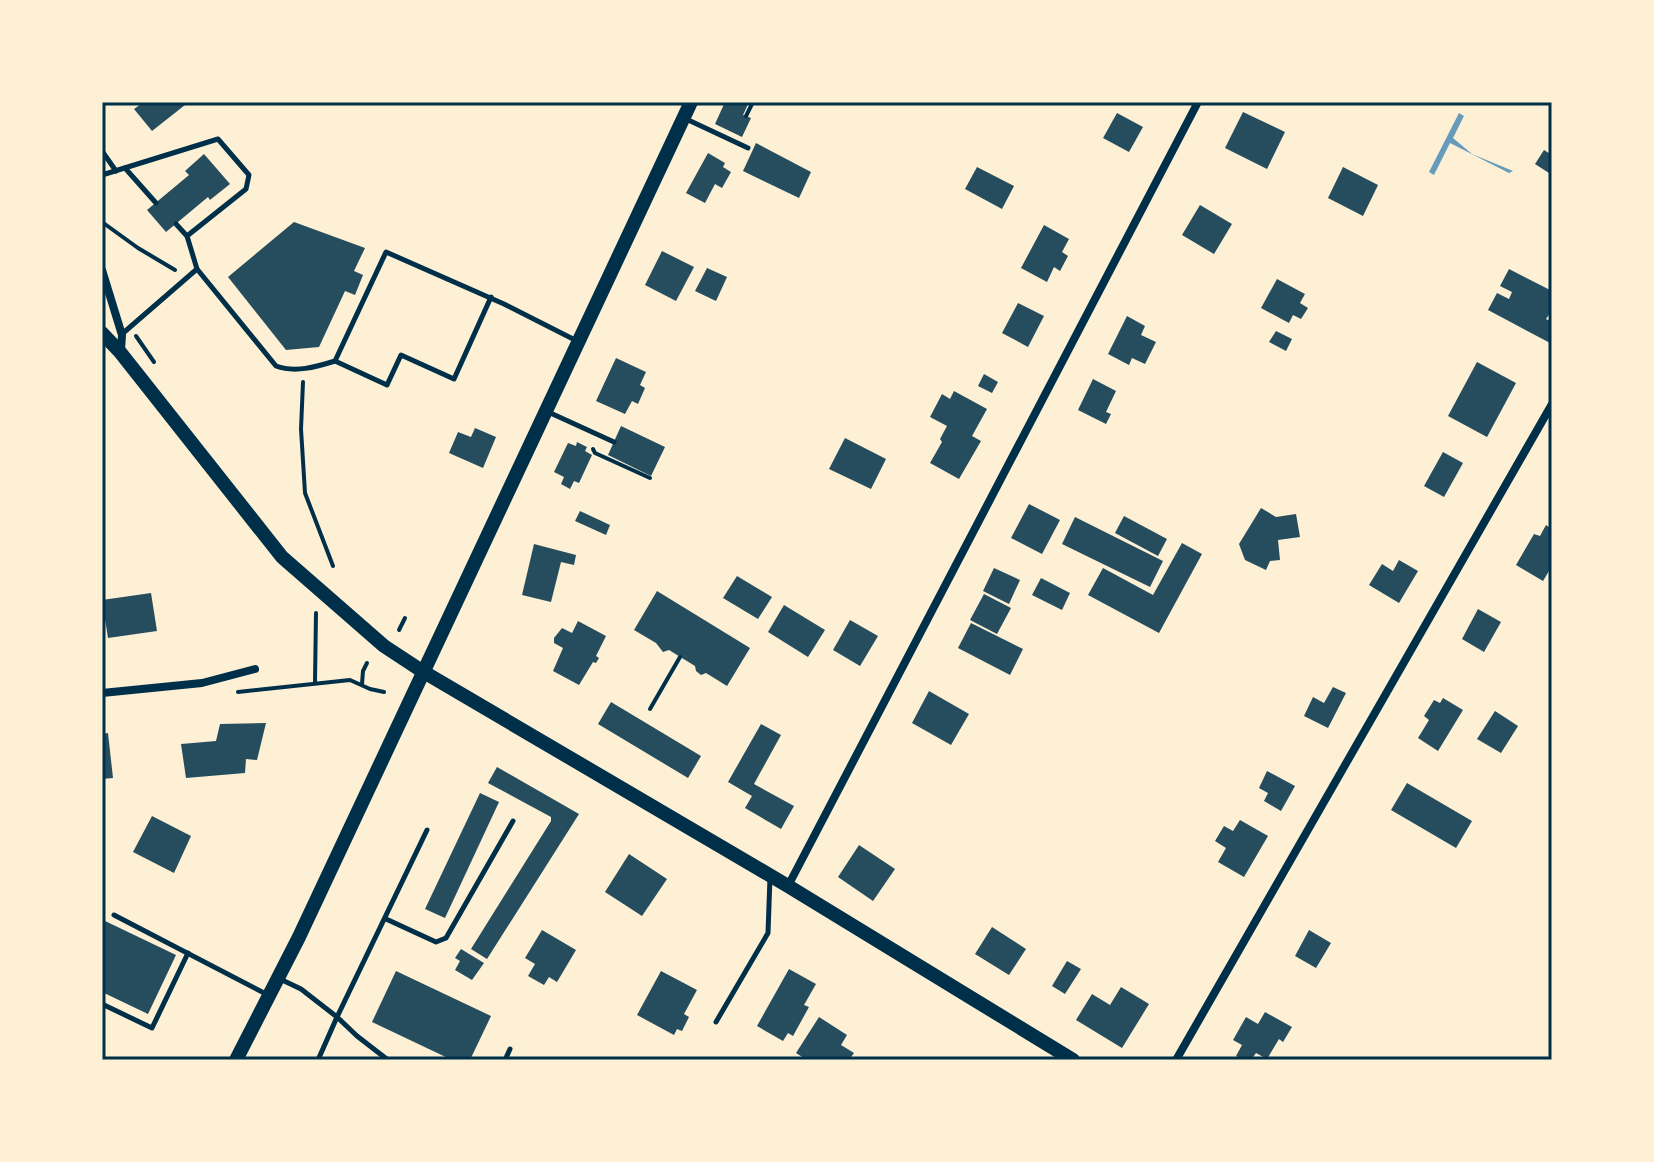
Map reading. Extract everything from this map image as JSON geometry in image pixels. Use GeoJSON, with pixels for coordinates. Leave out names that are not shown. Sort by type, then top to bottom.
{"type":"FeatureCollection","features":[{"type":"Feature","properties":{"kind":"street"},"geometry":{"type":"LineString","coordinates":[[236,1060],[271,997],[691,102]]}},
{"type":"Feature","properties":{"kind":"street"},"geometry":{"type":"LineString","coordinates":[[788,886],[1198,102]]}},
{"type":"Feature","properties":{"kind":"street"},"geometry":{"type":"LineString","coordinates":[[102,270],[122,335],[120,352]]}},
{"type":"Feature","properties":{"kind":"street"},"geometry":{"type":"LineString","coordinates":[[102,333],[282,557],[384,646],[770,875],[1073,1060]]}},
{"type":"Feature","properties":{"kind":"street"},"geometry":{"type":"LineString","coordinates":[[1176,1060],[1552,404]]}},
{"type":"Feature","properties":{"kind":"street"},"geometry":{"type":"LineString","coordinates":[[102,693],[202,683],[255,669]]}},
{"type":"Feature","properties":{"kind":"lane"},"geometry":{"type":"LineString","coordinates":[[683,118],[748,148]]}},
{"type":"Feature","properties":{"kind":"lane"},"geometry":{"type":"LineString","coordinates":[[102,175],[218,139],[249,175],[246,189],[187,236]]}},
{"type":"Feature","properties":{"kind":"lane"},"geometry":{"type":"LineString","coordinates":[[102,151],[116,171]]}},
{"type":"Feature","properties":{"kind":"lane"},"geometry":{"type":"LineString","coordinates":[[125,168],[156,203]]}},
{"type":"Feature","properties":{"kind":"lane"},"geometry":{"type":"LineString","coordinates":[[176,224],[187,236],[197,269],[276,366],[286,370],[318,367],[335,361],[387,385],[401,355],[454,379],[491,297]]}},
{"type":"Feature","properties":{"kind":"lane"},"geometry":{"type":"LineString","coordinates":[[335,361],[386,252],[491,297],[578,341]]}},
{"type":"Feature","properties":{"kind":"lane"},"geometry":{"type":"LineString","coordinates":[[122,335],[197,269]]}},
{"type":"Feature","properties":{"kind":"lane"},"geometry":{"type":"LineString","coordinates":[[546,410],[614,442]]}},
{"type":"Feature","properties":{"kind":"lane"},"geometry":{"type":"LineString","coordinates":[[386,919],[436,942],[446,938],[513,821]]}},
{"type":"Feature","properties":{"kind":"lane"},"geometry":{"type":"LineString","coordinates":[[318,1060],[427,830]]}},
{"type":"Feature","properties":{"kind":"lane"},"geometry":{"type":"LineString","coordinates":[[716,1022],[768,933],[770,875]]}},
{"type":"Feature","properties":{"kind":"lane"},"geometry":{"type":"LineString","coordinates":[[114,915],[271,997]]}},
{"type":"Feature","properties":{"kind":"lane"},"geometry":{"type":"LineString","coordinates":[[102,1004],[152,1028],[188,953]]}},
{"type":"Feature","properties":{"kind":"lane"},"geometry":{"type":"LineString","coordinates":[[279,978],[301,989],[388,1060]]}},
{"type":"Feature","properties":{"kind":"lane"},"geometry":{"type":"LineString","coordinates":[[505,1060],[510,1049]]}},
{"type":"Feature","properties":{"kind":"path"},"geometry":{"type":"LineString","coordinates":[[746,116],[753,102]]}},
{"type":"Feature","properties":{"kind":"path"},"geometry":{"type":"LineString","coordinates":[[102,222],[186,279]]}},
{"type":"Feature","properties":{"kind":"path"},"geometry":{"type":"LineString","coordinates":[[303,381],[301,429],[305,493],[333,566]]}},
{"type":"Feature","properties":{"kind":"path"},"geometry":{"type":"LineString","coordinates":[[592,448],[595,453],[650,478]]}},
{"type":"Feature","properties":{"kind":"path"},"geometry":{"type":"LineString","coordinates":[[315,683],[316,613]]}},
{"type":"Feature","properties":{"kind":"path"},"geometry":{"type":"LineString","coordinates":[[399,630],[405,618]]}},
{"type":"Feature","properties":{"kind":"path"},"geometry":{"type":"LineString","coordinates":[[650,709],[680,657]]}},
{"type":"Feature","properties":{"kind":"path"},"geometry":{"type":"LineString","coordinates":[[362,684],[367,663]]}},
{"type":"Feature","properties":{"kind":"path"},"geometry":{"type":"LineString","coordinates":[[238,692],[350,680],[384,692]]}},
{"type":"Feature","properties":{"kind":"water"},"geometry":{"type":"Polygon","coordinates":[[[1459,113],[1464,116],[1453,138],[1472,154],[1513,171],[1509,173],[1450,143],[1434,175],[1429,172],[1459,113]]]}},
{"type":"Feature","properties":{"kind":"building"},"geometry":{"type":"Polygon","coordinates":[[[144,102],[182,102],[185,105],[152,131],[134,109],[144,102]]]}},
{"type":"Feature","properties":{"kind":"building"},"geometry":{"type":"Polygon","coordinates":[[[725,102],[749,102],[743,115],[751,118],[742,137],[715,124],[725,102]]]}},
{"type":"Feature","properties":{"kind":"building"},"geometry":{"type":"Polygon","coordinates":[[[1243,112],[1285,132],[1267,169],[1225,148],[1243,112]]]}},
{"type":"Feature","properties":{"kind":"building"},"geometry":{"type":"Polygon","coordinates":[[[1117,113],[1143,127],[1129,152],[1103,138],[1117,113]]]}},
{"type":"Feature","properties":{"kind":"building"},"geometry":{"type":"Polygon","coordinates":[[[756,143],[811,172],[799,198],[743,171],[756,143]]]}},
{"type":"Feature","properties":{"kind":"building"},"geometry":{"type":"Polygon","coordinates":[[[1544,150],[1552,155],[1552,175],[1535,164],[1544,150]]]}},
{"type":"Feature","properties":{"kind":"building"},"geometry":{"type":"Polygon","coordinates":[[[708,153],[725,163],[723,167],[731,172],[722,188],[715,184],[705,203],[686,193],[708,153]]]}},
{"type":"Feature","properties":{"kind":"building"},"geometry":{"type":"Polygon","coordinates":[[[204,154],[230,184],[210,200],[208,197],[166,232],[147,210],[189,175],[185,171],[204,154]]]}},
{"type":"Feature","properties":{"kind":"building"},"geometry":{"type":"Polygon","coordinates":[[[977,167],[1014,186],[1002,209],[965,189],[977,167]]]}},
{"type":"Feature","properties":{"kind":"building"},"geometry":{"type":"Polygon","coordinates":[[[1343,167],[1378,185],[1363,216],[1328,198],[1343,167]]]}},
{"type":"Feature","properties":{"kind":"building"},"geometry":{"type":"Polygon","coordinates":[[[1200,205],[1232,224],[1214,254],[1182,235],[1200,205]]]}},
{"type":"Feature","properties":{"kind":"building"},"geometry":{"type":"Polygon","coordinates":[[[294,222],[365,248],[354,271],[363,275],[355,295],[345,291],[319,347],[286,350],[228,277],[294,222]]]}},
{"type":"Feature","properties":{"kind":"building"},"geometry":{"type":"Polygon","coordinates":[[[1044,225],[1069,239],[1062,252],[1068,256],[1060,271],[1054,267],[1047,282],[1021,268],[1044,225]]]}},
{"type":"Feature","properties":{"kind":"building"},"geometry":{"type":"Polygon","coordinates":[[[662,251],[694,267],[676,301],[645,285],[662,251]]]}},
{"type":"Feature","properties":{"kind":"building"},"geometry":{"type":"Polygon","coordinates":[[[707,268],[727,277],[716,301],[695,291],[707,268]]]}},
{"type":"Feature","properties":{"kind":"building"},"geometry":{"type":"Polygon","coordinates":[[[1509,269],[1552,291],[1552,314],[1546,319],[1552,322],[1552,344],[1488,310],[1497,293],[1509,299],[1512,292],[1500,286],[1509,269]]]}},
{"type":"Feature","properties":{"kind":"building"},"geometry":{"type":"Polygon","coordinates":[[[1277,279],[1305,294],[1300,303],[1308,308],[1301,319],[1293,315],[1289,323],[1261,308],[1277,279]]]}},
{"type":"Feature","properties":{"kind":"building"},"geometry":{"type":"Polygon","coordinates":[[[1018,303],[1044,316],[1028,347],[1002,333],[1018,303]]]}},
{"type":"Feature","properties":{"kind":"building"},"geometry":{"type":"Polygon","coordinates":[[[1127,316],[1145,326],[1141,335],[1156,342],[1145,364],[1132,358],[1129,365],[1108,354],[1127,316]]]}},
{"type":"Feature","properties":{"kind":"building"},"geometry":{"type":"Polygon","coordinates":[[[1276,331],[1292,339],[1286,351],[1269,342],[1276,331]]]}},
{"type":"Feature","properties":{"kind":"building"},"geometry":{"type":"Polygon","coordinates":[[[616,358],[646,372],[640,385],[645,388],[638,404],[632,401],[625,414],[596,401],[616,358]]]}},
{"type":"Feature","properties":{"kind":"building"},"geometry":{"type":"Polygon","coordinates":[[[1477,362],[1516,383],[1487,437],[1448,416],[1477,362]]]}},
{"type":"Feature","properties":{"kind":"building"},"geometry":{"type":"Polygon","coordinates":[[[984,374],[998,382],[992,393],[978,386],[984,374]]]}},
{"type":"Feature","properties":{"kind":"building"},"geometry":{"type":"Polygon","coordinates":[[[1093,379],[1116,391],[1106,412],[1111,414],[1106,424],[1078,410],[1093,379]]]}},
{"type":"Feature","properties":{"kind":"building"},"geometry":{"type":"Polygon","coordinates":[[[954,391],[987,409],[972,436],[981,441],[959,479],[930,463],[947,426],[930,417],[942,394],[950,399],[954,391]]]}},
{"type":"Feature","properties":{"kind":"building"},"geometry":{"type":"Polygon","coordinates":[[[621,426],[665,447],[651,476],[608,455],[621,426]]]}},
{"type":"Feature","properties":{"kind":"building"},"geometry":{"type":"Polygon","coordinates":[[[475,428],[496,437],[483,468],[449,453],[458,432],[471,437],[475,428]]]}},
{"type":"Feature","properties":{"kind":"building"},"geometry":{"type":"Polygon","coordinates":[[[845,438],[886,459],[871,489],[829,469],[845,438]]]}},
{"type":"Feature","properties":{"kind":"building"},"geometry":{"type":"Polygon","coordinates":[[[577,442],[587,447],[585,451],[592,455],[579,483],[574,481],[570,489],[561,484],[564,477],[554,472],[568,443],[576,446],[577,442]]]}},
{"type":"Feature","properties":{"kind":"building"},"geometry":{"type":"Polygon","coordinates":[[[1443,452],[1463,463],[1444,497],[1424,486],[1443,452]]]}},
{"type":"Feature","properties":{"kind":"building"},"geometry":{"type":"Polygon","coordinates":[[[1029,504],[1060,520],[1042,554],[1011,538],[1029,504]]]}},
{"type":"Feature","properties":{"kind":"building"},"geometry":{"type":"Polygon","coordinates":[[[1261,508],[1276,517],[1296,514],[1300,537],[1278,540],[1280,560],[1270,561],[1266,570],[1245,560],[1239,544],[1261,508]]]}},
{"type":"Feature","properties":{"kind":"building"},"geometry":{"type":"Polygon","coordinates":[[[580,511],[610,525],[606,535],[575,521],[580,511]]]}},
{"type":"Feature","properties":{"kind":"building"},"geometry":{"type":"Polygon","coordinates":[[[1124,516],[1167,539],[1158,556],[1115,533],[1124,516]]]}},
{"type":"Feature","properties":{"kind":"building"},"geometry":{"type":"Polygon","coordinates":[[[1075,517],[1163,561],[1150,587],[1062,544],[1075,517]]]}},
{"type":"Feature","properties":{"kind":"building"},"geometry":{"type":"Polygon","coordinates":[[[1546,525],[1552,529],[1552,566],[1543,581],[1516,565],[1534,534],[1540,536],[1546,525]]]}},
{"type":"Feature","properties":{"kind":"building"},"geometry":{"type":"Polygon","coordinates":[[[1182,543],[1202,554],[1159,633],[1088,595],[1103,568],[1153,595],[1182,543]]]}},
{"type":"Feature","properties":{"kind":"building"},"geometry":{"type":"Polygon","coordinates":[[[534,544],[576,555],[574,565],[561,562],[551,602],[522,595],[534,544]]]}},
{"type":"Feature","properties":{"kind":"building"},"geometry":{"type":"Polygon","coordinates":[[[1399,560],[1418,571],[1399,603],[1369,585],[1382,564],[1393,571],[1399,560]]]}},
{"type":"Feature","properties":{"kind":"building"},"geometry":{"type":"Polygon","coordinates":[[[994,568],[1020,580],[1009,604],[983,591],[994,568]]]}},
{"type":"Feature","properties":{"kind":"building"},"geometry":{"type":"Polygon","coordinates":[[[737,576],[772,597],[758,619],[723,598],[737,576]]]}},
{"type":"Feature","properties":{"kind":"building"},"geometry":{"type":"Polygon","coordinates":[[[1041,578],[1070,593],[1062,610],[1032,595],[1041,578]]]}},
{"type":"Feature","properties":{"kind":"building"},"geometry":{"type":"Polygon","coordinates":[[[657,591],[750,648],[727,686],[706,673],[701,675],[695,666],[669,650],[663,652],[656,643],[634,630],[657,591]]]}},
{"type":"Feature","properties":{"kind":"building"},"geometry":{"type":"Polygon","coordinates":[[[151,593],[157,631],[108,638],[102,600],[151,593]]]}},
{"type":"Feature","properties":{"kind":"building"},"geometry":{"type":"Polygon","coordinates":[[[984,594],[1011,608],[997,634],[970,620],[984,594]]]}},
{"type":"Feature","properties":{"kind":"building"},"geometry":{"type":"Polygon","coordinates":[[[784,605],[825,630],[808,657],[768,632],[784,605]]]}},
{"type":"Feature","properties":{"kind":"building"},"geometry":{"type":"Polygon","coordinates":[[[1478,609],[1501,622],[1484,652],[1462,639],[1478,609]]]}},
{"type":"Feature","properties":{"kind":"building"},"geometry":{"type":"Polygon","coordinates":[[[850,620],[878,636],[860,666],[833,650],[850,620]]]}},
{"type":"Feature","properties":{"kind":"building"},"geometry":{"type":"Polygon","coordinates":[[[578,621],[606,636],[596,656],[599,658],[596,663],[593,662],[579,685],[553,671],[563,648],[554,643],[554,638],[562,628],[572,633],[578,621]]]}},
{"type":"Feature","properties":{"kind":"building"},"geometry":{"type":"Polygon","coordinates":[[[971,623],[1023,649],[1010,675],[958,648],[971,623]]]}},
{"type":"Feature","properties":{"kind":"building"},"geometry":{"type":"Polygon","coordinates":[[[1333,687],[1346,693],[1328,728],[1304,716],[1313,697],[1324,703],[1333,687]]]}},
{"type":"Feature","properties":{"kind":"building"},"geometry":{"type":"Polygon","coordinates":[[[929,691],[969,714],[951,745],[912,723],[929,691]]]}},
{"type":"Feature","properties":{"kind":"building"},"geometry":{"type":"Polygon","coordinates":[[[1443,698],[1463,710],[1438,751],[1418,738],[1429,720],[1424,716],[1434,700],[1440,703],[1443,698]]]}},
{"type":"Feature","properties":{"kind":"building"},"geometry":{"type":"Polygon","coordinates":[[[611,702],[701,756],[688,778],[598,724],[611,702]]]}},
{"type":"Feature","properties":{"kind":"building"},"geometry":{"type":"Polygon","coordinates":[[[1495,711],[1518,726],[1501,753],[1477,739],[1495,711]]]}},
{"type":"Feature","properties":{"kind":"building"},"geometry":{"type":"Polygon","coordinates":[[[266,723],[257,760],[246,759],[245,773],[186,778],[181,744],[216,741],[220,724],[266,723]]]}},
{"type":"Feature","properties":{"kind":"building"},"geometry":{"type":"Polygon","coordinates":[[[761,724],[781,735],[754,784],[794,806],[781,829],[745,808],[752,796],[728,782],[761,724]]]}},
{"type":"Feature","properties":{"kind":"building"},"geometry":{"type":"Polygon","coordinates":[[[108,733],[113,778],[102,779],[102,734],[108,733]]]}},
{"type":"Feature","properties":{"kind":"building"},"geometry":{"type":"Polygon","coordinates":[[[497,767],[579,814],[487,959],[471,949],[551,821],[551,817],[488,783],[497,767]]]}},
{"type":"Feature","properties":{"kind":"building"},"geometry":{"type":"Polygon","coordinates":[[[1267,771],[1295,786],[1281,811],[1264,801],[1268,793],[1259,788],[1267,771]]]}},
{"type":"Feature","properties":{"kind":"building"},"geometry":{"type":"Polygon","coordinates":[[[1407,783],[1472,821],[1456,848],[1391,810],[1407,783]]]}},
{"type":"Feature","properties":{"kind":"building"},"geometry":{"type":"Polygon","coordinates":[[[480,793],[499,802],[445,918],[425,909],[480,793]]]}},
{"type":"Feature","properties":{"kind":"building"},"geometry":{"type":"Polygon","coordinates":[[[152,816],[191,836],[174,873],[133,852],[152,816]]]}},
{"type":"Feature","properties":{"kind":"building"},"geometry":{"type":"Polygon","coordinates":[[[1240,820],[1268,836],[1244,877],[1218,862],[1226,848],[1215,841],[1224,826],[1233,831],[1240,820]]]}},
{"type":"Feature","properties":{"kind":"building"},"geometry":{"type":"Polygon","coordinates":[[[859,845],[895,869],[873,901],[838,877],[859,845]]]}},
{"type":"Feature","properties":{"kind":"building"},"geometry":{"type":"Polygon","coordinates":[[[629,854],[667,879],[642,916],[605,892],[629,854]]]}},
{"type":"Feature","properties":{"kind":"building"},"geometry":{"type":"Polygon","coordinates":[[[103,920],[176,955],[148,1014],[102,992],[103,920]]]}},
{"type":"Feature","properties":{"kind":"building"},"geometry":{"type":"Polygon","coordinates":[[[992,927],[1026,949],[1009,975],[975,954],[992,927]]]}},
{"type":"Feature","properties":{"kind":"building"},"geometry":{"type":"Polygon","coordinates":[[[542,930],[576,950],[557,982],[549,977],[544,985],[528,976],[535,964],[525,958],[542,930]]]}},
{"type":"Feature","properties":{"kind":"building"},"geometry":{"type":"Polygon","coordinates":[[[1309,930],[1331,943],[1316,968],[1295,956],[1309,930]]]}},
{"type":"Feature","properties":{"kind":"building"},"geometry":{"type":"Polygon","coordinates":[[[461,949],[484,963],[472,980],[455,970],[460,961],[455,958],[461,949]]]}},
{"type":"Feature","properties":{"kind":"building"},"geometry":{"type":"Polygon","coordinates":[[[1067,961],[1081,969],[1065,994],[1052,986],[1067,961]]]}},
{"type":"Feature","properties":{"kind":"building"},"geometry":{"type":"Polygon","coordinates":[[[789,969],[816,984],[804,1005],[809,1007],[793,1036],[788,1033],[783,1041],[757,1026],[789,969]]]}},
{"type":"Feature","properties":{"kind":"building"},"geometry":{"type":"Polygon","coordinates":[[[396,971],[491,1016],[470,1060],[452,1060],[372,1022],[396,971]]]}},
{"type":"Feature","properties":{"kind":"building"},"geometry":{"type":"Polygon","coordinates":[[[661,971],[697,990],[684,1014],[689,1017],[682,1031],[677,1029],[674,1035],[637,1015],[661,971]]]}},
{"type":"Feature","properties":{"kind":"building"},"geometry":{"type":"Polygon","coordinates":[[[1121,987],[1149,1004],[1122,1048],[1076,1020],[1092,994],[1110,1005],[1121,987]]]}},
{"type":"Feature","properties":{"kind":"building"},"geometry":{"type":"Polygon","coordinates":[[[1265,1012],[1292,1027],[1283,1042],[1279,1039],[1267,1059],[1256,1053],[1251,1060],[1243,1060],[1236,1056],[1242,1045],[1233,1040],[1246,1017],[1258,1024],[1265,1012]]]}},
{"type":"Feature","properties":{"kind":"building"},"geometry":{"type":"Polygon","coordinates":[[[819,1017],[847,1035],[841,1045],[854,1053],[849,1060],[807,1060],[796,1053],[819,1017]]]}}]}
